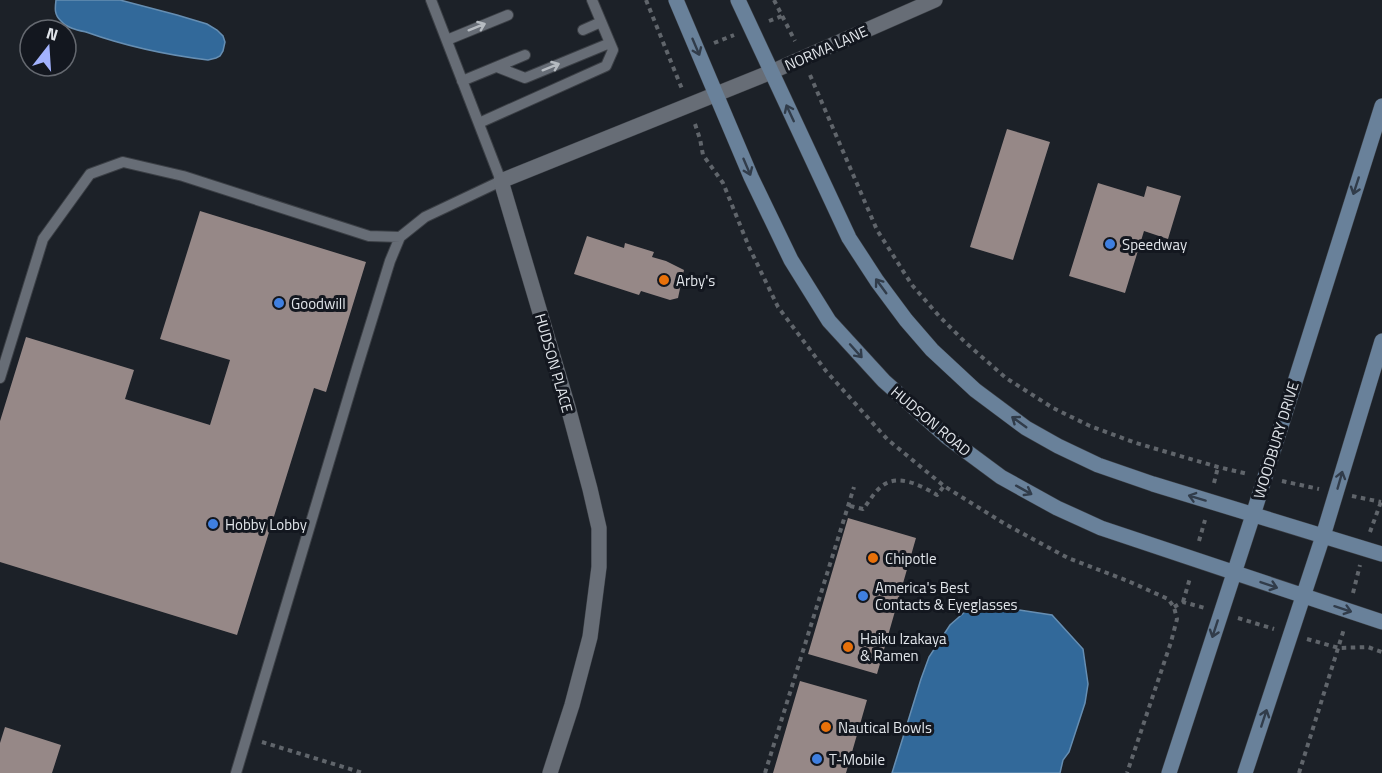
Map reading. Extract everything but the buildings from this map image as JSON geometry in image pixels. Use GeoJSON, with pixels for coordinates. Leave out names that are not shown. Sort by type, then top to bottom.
{"type":"FeatureCollection","features":[{"type":"Feature","properties":{"kind":"street","name":"HUDSON ROAD"},"geometry":{"type":"LineString","coordinates":[[676,0],[751,177],[791,260],[829,321],[884,381],[947,437],[1001,477],[1057,508],[1101,528],[1382,622]]}},
{"type":"Feature","properties":{"kind":"street"},"geometry":{"type":"LineString","coordinates":[[738,0],[849,238],[906,321],[932,350],[975,390],[1026,428],[1098,465],[1209,502],[1382,554]]}},
{"type":"Feature","properties":{"kind":"street","name":"NORMA LANE"},"geometry":{"type":"LineString","coordinates":[[717,94],[935,0]]}},
{"type":"Feature","properties":{"kind":"street"},"geometry":{"type":"LineString","coordinates":[[501,181],[717,94]]}},
{"type":"Feature","properties":{"kind":"street","name":"WOODBURY DRIVE"},"geometry":{"type":"LineString","coordinates":[[1169,773],[1382,106]]}},
{"type":"Feature","properties":{"kind":"street","name":"HUDSON PLACE"},"geometry":{"type":"LineString","coordinates":[[501,181],[568,407],[599,528],[599,567],[590,637],[572,705],[550,773]]}},
{"type":"Feature","properties":{"kind":"street"},"geometry":{"type":"LineString","coordinates":[[1245,773],[1304,597],[1382,340]]}},
{"type":"Feature","properties":{"kind":"lane"},"geometry":{"type":"LineString","coordinates":[[236,773],[357,368],[390,261],[400,237],[425,217],[501,181],[431,0]]}},
{"type":"Feature","properties":{"kind":"lane"},"geometry":{"type":"LineString","coordinates":[[479,123],[606,66],[613,50],[592,0]]}},
{"type":"Feature","properties":{"kind":"lane"},"geometry":{"type":"LineString","coordinates":[[447,40],[508,15]]}},
{"type":"Feature","properties":{"kind":"lane"},"geometry":{"type":"LineString","coordinates":[[583,30],[601,22]]}},
{"type":"Feature","properties":{"kind":"lane"},"geometry":{"type":"LineString","coordinates":[[497,67],[525,78],[610,43]]}},
{"type":"Feature","properties":{"kind":"lane"},"geometry":{"type":"LineString","coordinates":[[462,81],[525,55]]}},
{"type":"Feature","properties":{"kind":"lane"},"geometry":{"type":"LineString","coordinates":[[0,378],[44,239],[90,174],[123,162],[183,176],[369,236],[400,237]]}},
{"type":"Feature","properties":{"kind":"path"},"geometry":{"type":"LineString","coordinates":[[646,0],[671,60],[783,16],[774,0]]}},
{"type":"Feature","properties":{"kind":"path"},"geometry":{"type":"LineString","coordinates":[[825,109],[877,230],[912,285],[966,343],[1006,378],[1053,408],[1090,426],[1136,442],[1218,466],[1382,501],[1365,549],[1339,648],[1299,773]]}},
{"type":"Feature","properties":{"kind":"path"},"geometry":{"type":"LineString","coordinates":[[1183,602],[1218,466]]}},
{"type":"Feature","properties":{"kind":"path"},"geometry":{"type":"LineString","coordinates":[[850,506],[863,509],[882,486],[891,482],[902,480],[937,495],[944,486]]}},
{"type":"Feature","properties":{"kind":"path"},"geometry":{"type":"LineString","coordinates":[[765,773],[854,488]]}},
{"type":"Feature","properties":{"kind":"path"},"geometry":{"type":"LineString","coordinates":[[1127,773],[1171,642],[1177,618],[1174,607],[1183,602],[1339,648],[1368,647],[1382,652]]}},
{"type":"Feature","properties":{"kind":"path"},"geometry":{"type":"LineString","coordinates":[[247,738],[363,773]]}},
{"type":"Feature","properties":{"kind":"water"},"geometry":{"type":"Polygon","coordinates":[[[56,0],[120,0],[207,24],[223,36],[225,42],[220,56],[208,60],[162,53],[78,30],[78,18],[59,18],[55,9],[56,0]]]}},
{"type":"Feature","properties":{"kind":"water"},"geometry":{"type":"Polygon","coordinates":[[[975,603],[1052,615],[1083,649],[1088,684],[1085,703],[1060,773],[892,773],[929,657],[950,625],[975,603]]]}},
{"type":"Feature","properties":{"kind":"place","name":"Speedway"},"geometry":{"type":"Point","coordinates":[1110,244]}},
{"type":"Feature","properties":{"kind":"place","name":"Arby's"},"geometry":{"type":"Point","coordinates":[664,280]}},
{"type":"Feature","properties":{"kind":"place","name":"Goodwill"},"geometry":{"type":"Point","coordinates":[279,303]}},
{"type":"Feature","properties":{"kind":"place","name":"Hobby Lobby"},"geometry":{"type":"Point","coordinates":[213,524]}},
{"type":"Feature","properties":{"kind":"place","name":"Chipotle"},"geometry":{"type":"Point","coordinates":[873,558]}},
{"type":"Feature","properties":{"kind":"place","name":"America's Best Contacts & Eyeglasses"},"geometry":{"type":"Point","coordinates":[863,596]}},
{"type":"Feature","properties":{"kind":"place","name":"Haiku Izakaya & Ramen"},"geometry":{"type":"Point","coordinates":[848,647]}},
{"type":"Feature","properties":{"kind":"place","name":"Nautical Bowls"},"geometry":{"type":"Point","coordinates":[826,727]}},
{"type":"Feature","properties":{"kind":"place","name":"T-Mobile"},"geometry":{"type":"Point","coordinates":[817,759]}}]}
